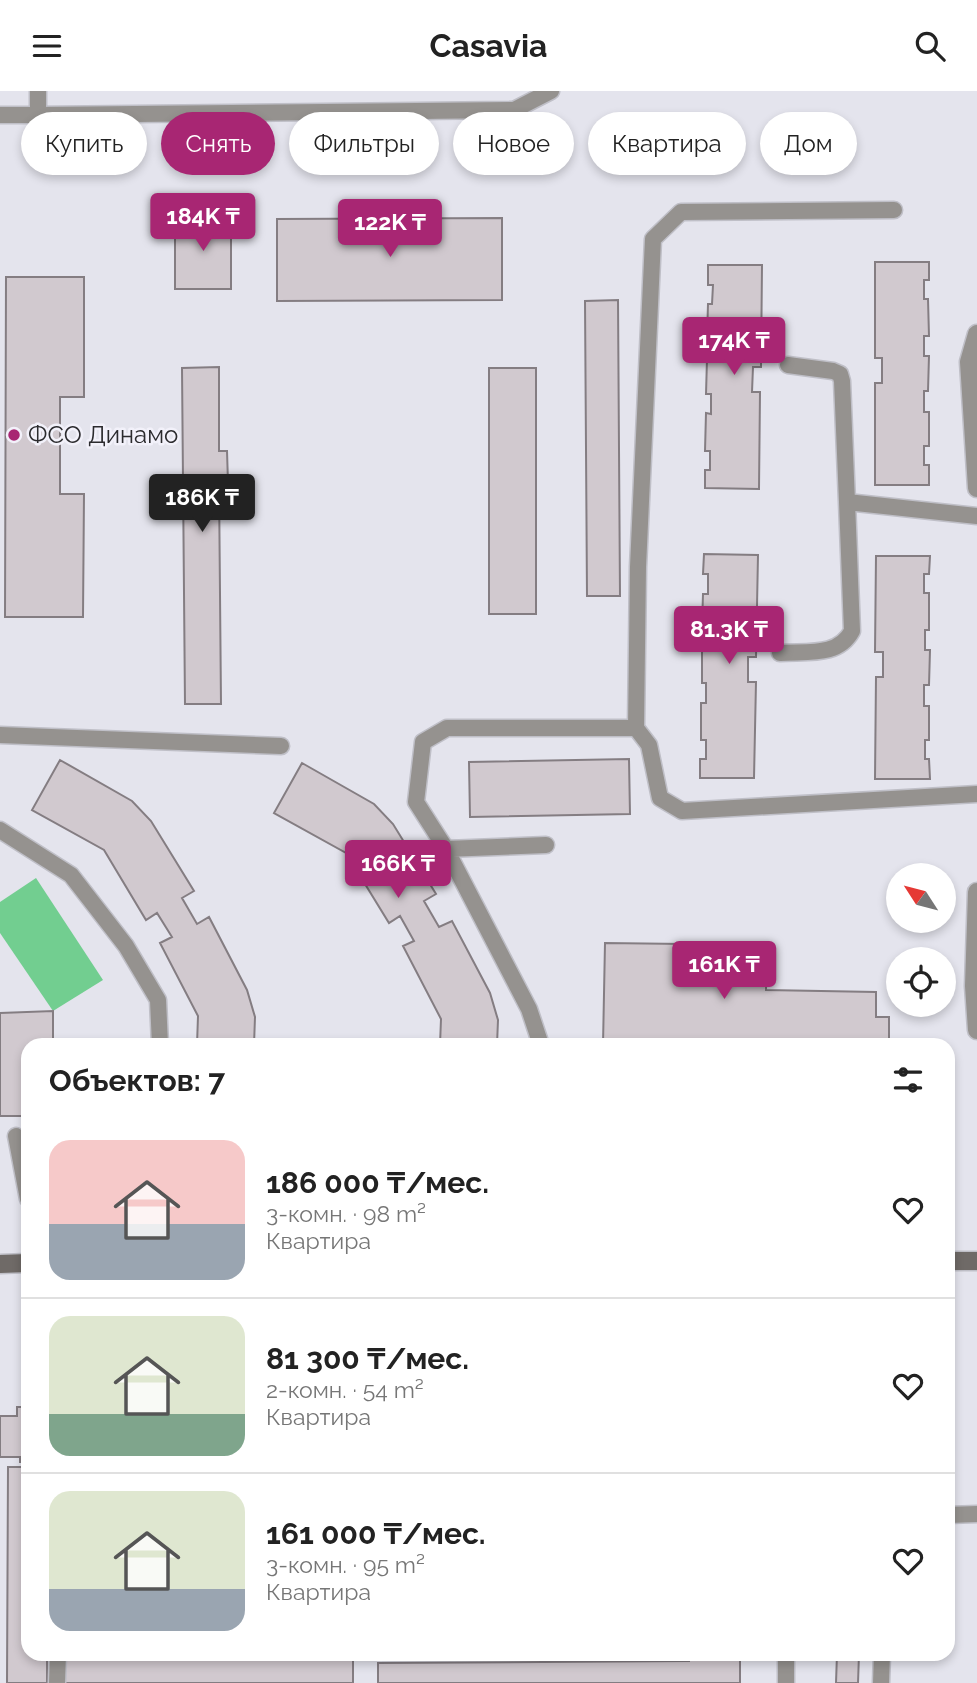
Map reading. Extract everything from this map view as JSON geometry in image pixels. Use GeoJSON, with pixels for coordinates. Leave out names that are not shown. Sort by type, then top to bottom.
{"type":"FeatureCollection","features":[{"type":"Feature","properties":{"kind":"main road"},"geometry":{"type":"LineString","coordinates":[[955,1261],[977,1261]]}},
{"type":"Feature","properties":{"kind":"main road"},"geometry":{"type":"LineString","coordinates":[[0,1263],[21,1263]]}},
{"type":"Feature","properties":{"kind":"street"},"geometry":{"type":"LineString","coordinates":[[977,334],[969,362],[977,488]]}},
{"type":"Feature","properties":{"kind":"street"},"geometry":{"type":"LineString","coordinates":[[977,893],[977,1030]]}},
{"type":"Feature","properties":{"kind":"lane"},"geometry":{"type":"LineString","coordinates":[[38,91],[38,112]]}},
{"type":"Feature","properties":{"kind":"lane"},"geometry":{"type":"LineString","coordinates":[[147,114],[514,110],[549,91]]}},
{"type":"Feature","properties":{"kind":"lane"},"geometry":{"type":"LineString","coordinates":[[0,115],[21,115]]}},
{"type":"Feature","properties":{"kind":"lane"},"geometry":{"type":"LineString","coordinates":[[894,210],[681,212],[653,239],[638,567],[636,728],[649,745],[660,799],[682,811],[977,794]]}},
{"type":"Feature","properties":{"kind":"lane"},"geometry":{"type":"LineString","coordinates":[[780,653],[835,649],[846,643],[852,631],[842,381],[840,374],[833,371],[788,365]]}},
{"type":"Feature","properties":{"kind":"lane"},"geometry":{"type":"LineString","coordinates":[[847,502],[977,516]]}},
{"type":"Feature","properties":{"kind":"lane"},"geometry":{"type":"LineString","coordinates":[[539,1038],[529,1009],[446,849],[416,802],[423,742],[447,728],[636,728]]}},
{"type":"Feature","properties":{"kind":"lane"},"geometry":{"type":"LineString","coordinates":[[0,736],[281,746]]}},
{"type":"Feature","properties":{"kind":"lane"},"geometry":{"type":"LineString","coordinates":[[0,830],[71,875],[125,946],[158,1000],[160,1038]]}},
{"type":"Feature","properties":{"kind":"lane"},"geometry":{"type":"LineString","coordinates":[[446,849],[546,845]]}},
{"type":"Feature","properties":{"kind":"lane"},"geometry":{"type":"LineString","coordinates":[[16,1136],[21,1162]]}},
{"type":"Feature","properties":{"kind":"lane"},"geometry":{"type":"LineString","coordinates":[[955,1515],[977,1514]]}},
{"type":"Feature","properties":{"kind":"lane"},"geometry":{"type":"LineString","coordinates":[[57,1683],[58,1661]]}},
{"type":"Feature","properties":{"kind":"lane"},"geometry":{"type":"LineString","coordinates":[[786,1661],[786,1683]]}},
{"type":"Feature","properties":{"kind":"lane"},"geometry":{"type":"LineString","coordinates":[[881,1683],[882,1661]]}},
{"type":"Feature","properties":{"kind":"green space"},"geometry":{"type":"Polygon","coordinates":[[[36,878],[103,980],[53,1011],[0,933],[0,902],[36,878]]]}},
{"type":"Feature","properties":{"kind":"building"},"geometry":{"type":"Polygon","coordinates":[[[175,217],[231,217],[231,289],[175,289],[175,217]]]}},
{"type":"Feature","properties":{"kind":"building"},"geometry":{"type":"Polygon","coordinates":[[[502,218],[502,300],[277,301],[277,219],[502,218]]]}},
{"type":"Feature","properties":{"kind":"building"},"geometry":{"type":"Polygon","coordinates":[[[875,262],[929,262],[929,280],[924,280],[924,299],[928,299],[929,336],[924,336],[924,356],[929,356],[928,391],[924,391],[924,412],[929,412],[929,446],[924,446],[924,465],[929,465],[929,485],[875,485],[875,383],[882,383],[882,358],[875,358],[875,262]]]}},
{"type":"Feature","properties":{"kind":"building"},"geometry":{"type":"Polygon","coordinates":[[[708,265],[762,265],[761,367],[753,367],[752,392],[760,392],[759,489],[705,488],[705,470],[710,470],[710,451],[705,451],[706,413],[711,414],[711,394],[706,394],[707,359],[712,359],[712,338],[707,338],[708,304],[712,304],[713,285],[708,285],[708,265]]]}},
{"type":"Feature","properties":{"kind":"building"},"geometry":{"type":"Polygon","coordinates":[[[6,277],[84,277],[84,397],[60,397],[60,494],[84,494],[83,617],[5,617],[6,277]]]}},
{"type":"Feature","properties":{"kind":"building"},"geometry":{"type":"Polygon","coordinates":[[[618,300],[620,596],[587,596],[585,301],[618,300]]]}},
{"type":"Feature","properties":{"kind":"building"},"geometry":{"type":"Polygon","coordinates":[[[219,367],[219,451],[227,451],[228,483],[219,483],[221,704],[185,704],[182,368],[219,367]]]}},
{"type":"Feature","properties":{"kind":"building"},"geometry":{"type":"Polygon","coordinates":[[[489,368],[536,368],[536,614],[489,614],[489,368]]]}},
{"type":"Feature","properties":{"kind":"building"},"geometry":{"type":"Polygon","coordinates":[[[704,554],[758,555],[756,657],[748,657],[748,682],[756,682],[754,778],[700,778],[700,759],[706,759],[706,740],[701,740],[701,703],[706,703],[706,683],[702,683],[702,648],[707,648],[707,628],[702,627],[703,594],[708,594],[708,574],[703,574],[704,554]]]}},
{"type":"Feature","properties":{"kind":"building"},"geometry":{"type":"Polygon","coordinates":[[[876,556],[930,556],[929,574],[924,574],[924,593],[929,593],[929,630],[925,630],[925,650],[930,650],[929,685],[924,685],[924,706],[929,706],[929,740],[925,740],[925,759],[929,759],[930,779],[875,779],[876,677],[883,677],[883,652],[875,652],[876,556]]]}},
{"type":"Feature","properties":{"kind":"building"},"geometry":{"type":"Polygon","coordinates":[[[629,759],[630,814],[470,817],[469,762],[629,759]]]}},
{"type":"Feature","properties":{"kind":"building"},"geometry":{"type":"Polygon","coordinates":[[[60,760],[132,801],[151,821],[194,891],[182,898],[197,924],[209,917],[247,990],[255,1017],[254,1038],[197,1038],[198,1016],[160,943],[172,937],[157,913],[146,920],[104,850],[32,810],[60,760]]]}},
{"type":"Feature","properties":{"kind":"building"},"geometry":{"type":"Polygon","coordinates":[[[302,763],[374,804],[393,824],[436,894],[424,901],[439,927],[452,921],[490,993],[498,1020],[497,1038],[440,1038],[441,1019],[403,946],[414,941],[400,916],[389,923],[346,853],[274,813],[302,763]]]}},
{"type":"Feature","properties":{"kind":"building"},"geometry":{"type":"Polygon","coordinates":[[[605,943],[767,945],[766,990],[876,992],[876,1017],[889,1017],[889,1038],[603,1038],[605,943]]]}},
{"type":"Feature","properties":{"kind":"building"},"geometry":{"type":"Polygon","coordinates":[[[53,1011],[53,1038],[21,1038],[21,1116],[0,1116],[0,1013],[53,1011]]]}},
{"type":"Feature","properties":{"kind":"building"},"geometry":{"type":"Polygon","coordinates":[[[17,1407],[21,1407],[21,1462],[20,1457],[0,1457],[0,1416],[17,1416],[17,1407]]]}},
{"type":"Feature","properties":{"kind":"building"},"geometry":{"type":"Polygon","coordinates":[[[8,1467],[21,1467],[21,1661],[47,1661],[47,1683],[7,1683],[8,1467]]]}},
{"type":"Feature","properties":{"kind":"building"},"geometry":{"type":"Polygon","coordinates":[[[64,1661],[353,1661],[353,1683],[64,1683],[64,1661]]]}},
{"type":"Feature","properties":{"kind":"building"},"geometry":{"type":"Polygon","coordinates":[[[740,1661],[740,1683],[378,1683],[378,1663],[740,1661]]]}},
{"type":"Feature","properties":{"kind":"building"},"geometry":{"type":"Polygon","coordinates":[[[837,1661],[859,1661],[858,1683],[836,1683],[837,1661]]]}},
{"type":"Feature","properties":{"kind":"place","name":"ФСО Динамо"},"geometry":{"type":"Point","coordinates":[14,435]}}]}
